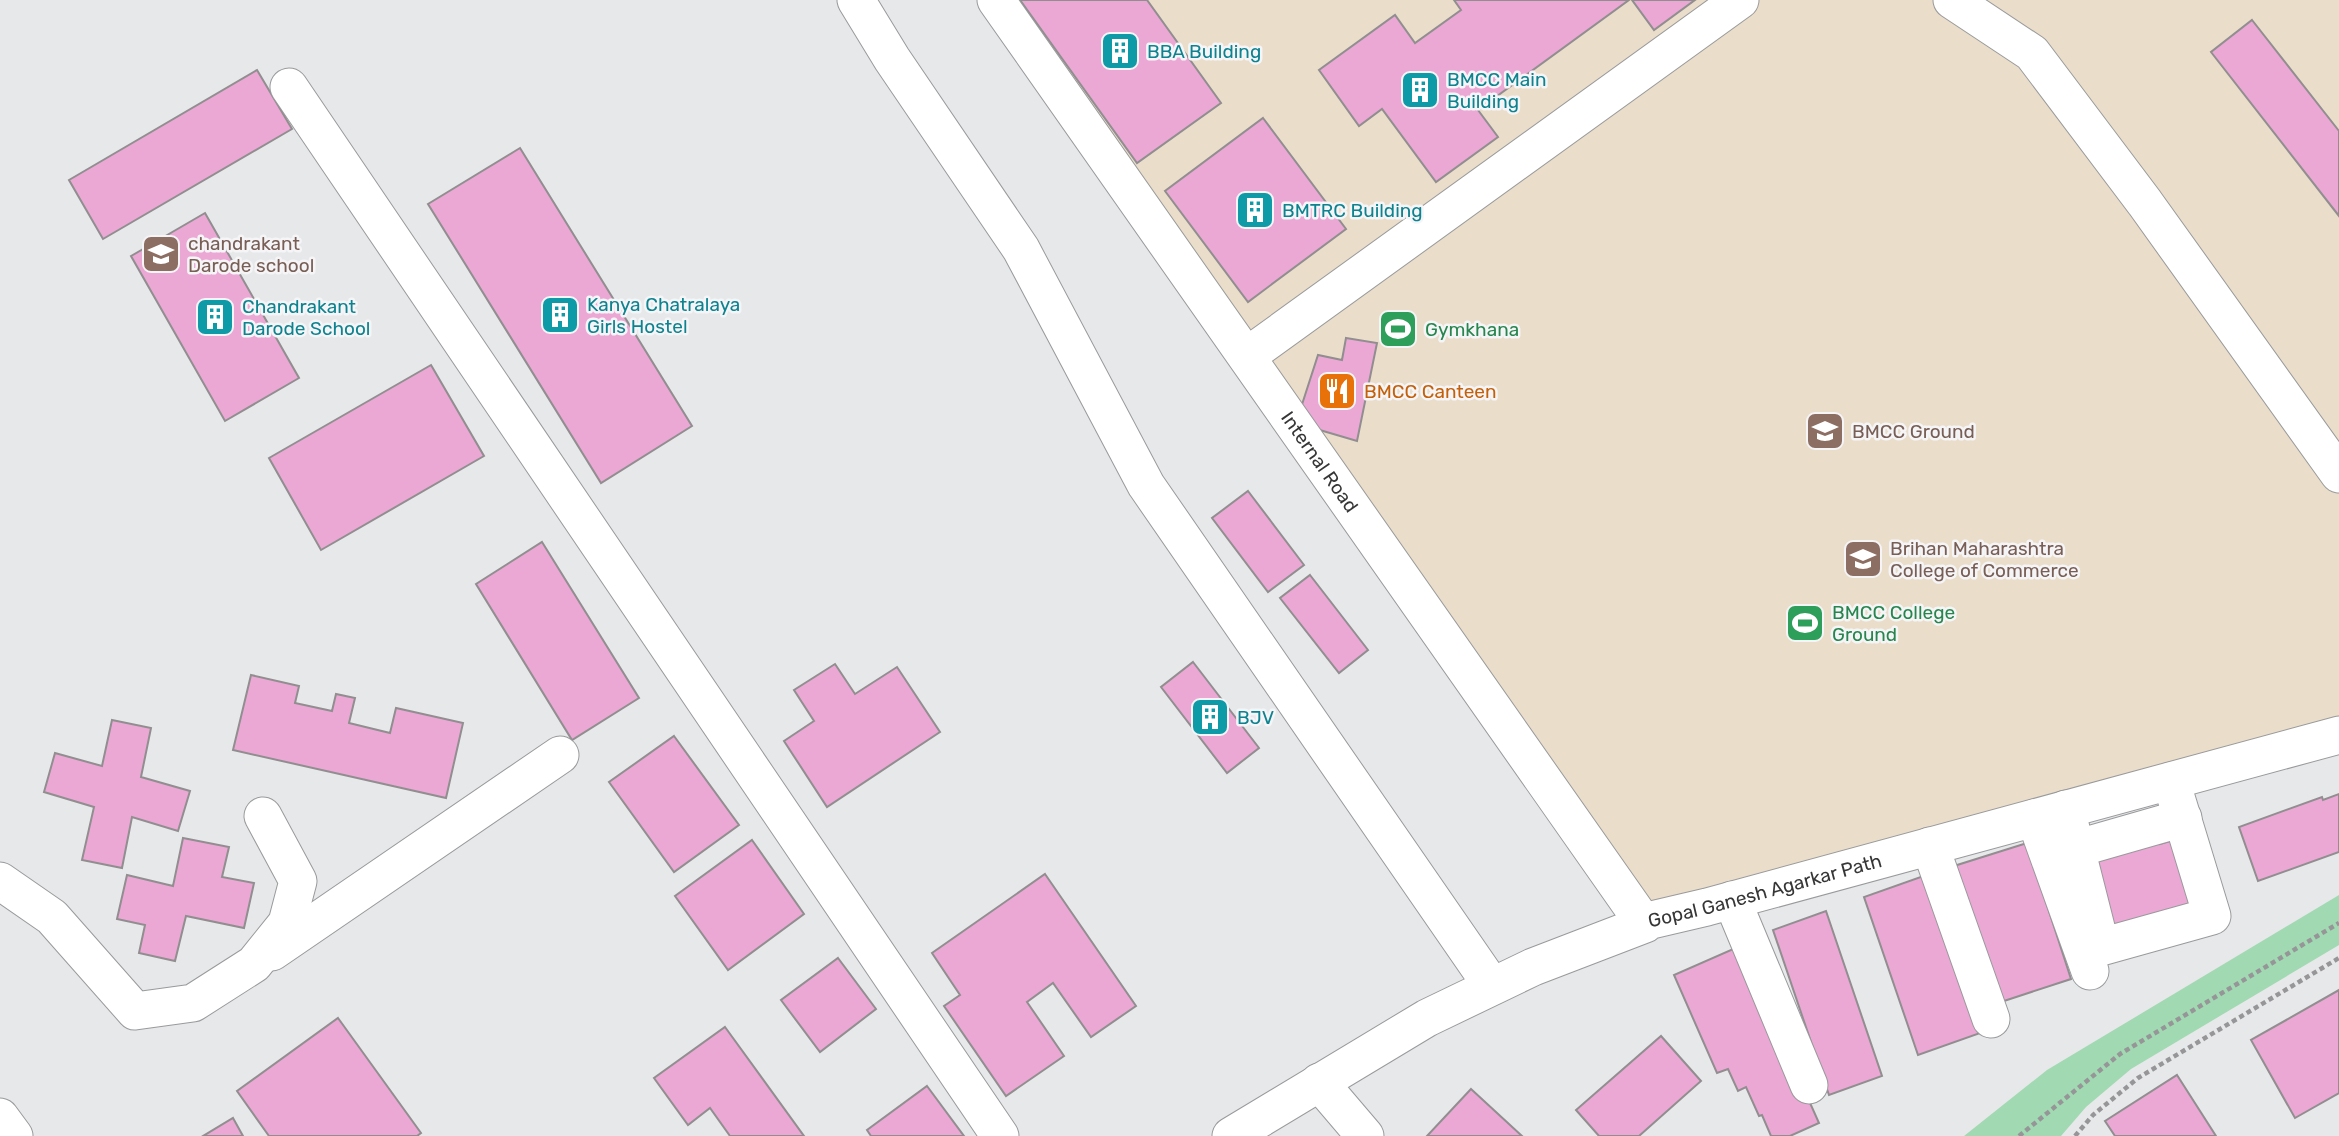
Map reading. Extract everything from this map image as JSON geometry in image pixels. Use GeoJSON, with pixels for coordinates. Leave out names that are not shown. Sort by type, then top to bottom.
{"type":"FeatureCollection","features":[{"type":"Feature","properties":{"kind":"street"},"geometry":{"type":"LineString","coordinates":[[856,0],[892,59],[1021,249],[1146,485],[1492,986]]}},
{"type":"Feature","properties":{"kind":"street","name":"Internal Road"},"geometry":{"type":"LineString","coordinates":[[996,0],[1643,922]]}},
{"type":"Feature","properties":{"kind":"street"},"geometry":{"type":"LineString","coordinates":[[1247,356],[1740,0]]}},
{"type":"Feature","properties":{"kind":"street"},"geometry":{"type":"LineString","coordinates":[[1952,0],[2032,53],[2145,203],[2339,474]]}},
{"type":"Feature","properties":{"kind":"street"},"geometry":{"type":"LineString","coordinates":[[289,87],[1000,1136]]}},
{"type":"Feature","properties":{"kind":"street","name":"Gopal Ganesh Agarkar Path"},"geometry":{"type":"LineString","coordinates":[[1231,1136],[1427,1017],[1533,967],[1645,925],[1643,922],[2339,735]]}},
{"type":"Feature","properties":{"kind":"street"},"geometry":{"type":"LineString","coordinates":[[0,881],[51,917],[135,1011],[193,1003],[560,755]]}},
{"type":"Feature","properties":{"kind":"street"},"geometry":{"type":"LineString","coordinates":[[2050,813],[2075,849],[2101,947],[2212,916],[2171,780]]}},
{"type":"Feature","properties":{"kind":"street"},"geometry":{"type":"LineString","coordinates":[[2115,796],[2125,834]]}},
{"type":"Feature","properties":{"kind":"street"},"geometry":{"type":"LineString","coordinates":[[2050,813],[2090,971]]}},
{"type":"Feature","properties":{"kind":"street"},"geometry":{"type":"LineString","coordinates":[[254,964],[287,923],[298,881],[264,816]]}},
{"type":"Feature","properties":{"kind":"street"},"geometry":{"type":"LineString","coordinates":[[2075,849],[2183,818]]}},
{"type":"Feature","properties":{"kind":"street"},"geometry":{"type":"LineString","coordinates":[[1930,846],[1991,1019]]}},
{"type":"Feature","properties":{"kind":"street"},"geometry":{"type":"LineString","coordinates":[[1732,900],[1809,1085]]}},
{"type":"Feature","properties":{"kind":"street"},"geometry":{"type":"LineString","coordinates":[[1319,1082],[1365,1136]]}},
{"type":"Feature","properties":{"kind":"street"},"geometry":{"type":"LineString","coordinates":[[0,1117],[14,1136]]}},
{"type":"Feature","properties":{"kind":"path"},"geometry":{"type":"LineString","coordinates":[[2019,1136],[2120,1054],[2339,923]]}},
{"type":"Feature","properties":{"kind":"path"},"geometry":{"type":"LineString","coordinates":[[2075,1136],[2093,1115],[2138,1078],[2339,958]]}},
{"type":"Feature","properties":{"kind":"shaded area","name":"Brihan Maharashtra College of Commerce"},"geometry":{"type":"Polygon","coordinates":[[[982,0],[2339,0],[2339,720],[1644,914],[982,0]]]}},
{"type":"Feature","properties":{"kind":"green space"},"geometry":{"type":"Polygon","coordinates":[[[2339,895],[2339,945],[2131,1069],[2086,1107],[2061,1136],[1964,1136],[2047,1070],[2339,895]]]}},
{"type":"Feature","properties":{"kind":"building","name":"BBA Building"},"geometry":{"type":"Polygon","coordinates":[[[1020,0],[1147,0],[1221,103],[1137,163],[1020,0]]]}},
{"type":"Feature","properties":{"kind":"building","name":"BMCC Main Building"},"geometry":{"type":"Polygon","coordinates":[[[1454,0],[1629,0],[1478,110],[1498,137],[1436,182],[1382,109],[1359,126],[1319,70],[1395,15],[1415,43],[1461,10],[1454,0]]]}},
{"type":"Feature","properties":{"kind":"building"},"geometry":{"type":"Polygon","coordinates":[[[1632,0],[1695,0],[1654,30],[1632,0]]]}},
{"type":"Feature","properties":{"kind":"building"},"geometry":{"type":"Polygon","coordinates":[[[2252,20],[2339,131],[2339,216],[2211,52],[2252,20]]]}},
{"type":"Feature","properties":{"kind":"building"},"geometry":{"type":"Polygon","coordinates":[[[257,70],[292,129],[103,239],[69,180],[257,70]]]}},
{"type":"Feature","properties":{"kind":"building","name":"BMTRC Building"},"geometry":{"type":"Polygon","coordinates":[[[1263,118],[1346,229],[1248,302],[1165,191],[1263,118]]]}},
{"type":"Feature","properties":{"kind":"building","name":"Kanya Chatralaya Girls Hostel"},"geometry":{"type":"Polygon","coordinates":[[[520,148],[692,426],[601,483],[428,204],[520,148]]]}},
{"type":"Feature","properties":{"kind":"building","name":"Chandrakant Darode School"},"geometry":{"type":"Polygon","coordinates":[[[205,213],[299,378],[225,421],[131,256],[205,213]]]}},
{"type":"Feature","properties":{"kind":"building","name":"BMCC Canteen"},"geometry":{"type":"Polygon","coordinates":[[[1346,338],[1377,343],[1357,441],[1296,423],[1318,355],[1342,360],[1346,338]]]}},
{"type":"Feature","properties":{"kind":"building"},"geometry":{"type":"Polygon","coordinates":[[[431,365],[484,456],[321,550],[269,458],[431,365]]]}},
{"type":"Feature","properties":{"kind":"building"},"geometry":{"type":"Polygon","coordinates":[[[1248,491],[1304,565],[1268,592],[1212,518],[1248,491]]]}},
{"type":"Feature","properties":{"kind":"building"},"geometry":{"type":"Polygon","coordinates":[[[542,542],[639,698],[572,740],[476,584],[542,542]]]}},
{"type":"Feature","properties":{"kind":"building"},"geometry":{"type":"Polygon","coordinates":[[[1310,575],[1368,650],[1339,673],[1280,598],[1310,575]]]}},
{"type":"Feature","properties":{"kind":"building","name":"BJV"},"geometry":{"type":"Polygon","coordinates":[[[1193,662],[1259,748],[1227,773],[1161,687],[1193,662]]]}},
{"type":"Feature","properties":{"kind":"building"},"geometry":{"type":"Polygon","coordinates":[[[835,664],[855,694],[897,667],[940,732],[827,807],[784,741],[814,721],[794,690],[835,664]]]}},
{"type":"Feature","properties":{"kind":"building"},"geometry":{"type":"Polygon","coordinates":[[[251,675],[299,686],[295,703],[332,711],[336,694],[355,698],[349,723],[390,733],[396,708],[463,723],[446,798],[233,750],[251,675]]]}},
{"type":"Feature","properties":{"kind":"building"},"geometry":{"type":"Polygon","coordinates":[[[112,720],[151,728],[141,777],[190,791],[178,831],[132,817],[122,868],[82,860],[94,807],[44,792],[55,753],[102,766],[112,720]]]}},
{"type":"Feature","properties":{"kind":"building"},"geometry":{"type":"Polygon","coordinates":[[[674,736],[739,825],[674,872],[609,782],[674,736]]]}},
{"type":"Feature","properties":{"kind":"building"},"geometry":{"type":"Polygon","coordinates":[[[2339,794],[2339,852],[2258,881],[2239,827],[2322,797],[2323,800],[2339,794]]]}},
{"type":"Feature","properties":{"kind":"building"},"geometry":{"type":"Polygon","coordinates":[[[2157,834],[2160,844],[2180,838],[2201,911],[2104,940],[2079,856],[2157,834]]]}},
{"type":"Feature","properties":{"kind":"building"},"geometry":{"type":"Polygon","coordinates":[[[183,838],[229,847],[222,877],[254,883],[244,928],[186,916],[175,961],[139,953],[145,925],[117,919],[127,875],[173,886],[183,838]]]}},
{"type":"Feature","properties":{"kind":"building"},"geometry":{"type":"Polygon","coordinates":[[[752,840],[804,914],[728,970],[675,896],[752,840]]]}},
{"type":"Feature","properties":{"kind":"building"},"geometry":{"type":"Polygon","coordinates":[[[2027,843],[2071,979],[1998,1003],[1954,866],[2027,843]]]}},
{"type":"Feature","properties":{"kind":"building"},"geometry":{"type":"Polygon","coordinates":[[[1932,873],[1986,1031],[1918,1055],[1864,897],[1932,873]]]}},
{"type":"Feature","properties":{"kind":"building"},"geometry":{"type":"Polygon","coordinates":[[[1045,874],[1136,1006],[1091,1037],[1053,983],[1027,1002],[1064,1056],[1006,1096],[944,1006],[960,995],[932,953],[1045,874]]]}},
{"type":"Feature","properties":{"kind":"building"},"geometry":{"type":"Polygon","coordinates":[[[1826,911],[1882,1076],[1829,1095],[1773,930],[1826,911]]]}},
{"type":"Feature","properties":{"kind":"building"},"geometry":{"type":"Polygon","coordinates":[[[1740,946],[1819,1123],[1790,1136],[1771,1136],[1746,1087],[1738,1091],[1728,1069],[1717,1073],[1674,975],[1740,946]]]}},
{"type":"Feature","properties":{"kind":"building"},"geometry":{"type":"Polygon","coordinates":[[[838,958],[876,1009],[820,1052],[781,1000],[838,958]]]}},
{"type":"Feature","properties":{"kind":"building"},"geometry":{"type":"Polygon","coordinates":[[[2339,990],[2339,1093],[2295,1118],[2251,1040],[2339,990]]]}},
{"type":"Feature","properties":{"kind":"building"},"geometry":{"type":"Polygon","coordinates":[[[338,1018],[421,1133],[417,1136],[269,1136],[237,1091],[338,1018]]]}},
{"type":"Feature","properties":{"kind":"building"},"geometry":{"type":"Polygon","coordinates":[[[725,1027],[804,1136],[730,1136],[710,1108],[688,1125],[654,1078],[725,1027]]]}},
{"type":"Feature","properties":{"kind":"building"},"geometry":{"type":"Polygon","coordinates":[[[1661,1036],[1701,1081],[1639,1136],[1599,1136],[1576,1110],[1661,1036]]]}},
{"type":"Feature","properties":{"kind":"building"},"geometry":{"type":"Polygon","coordinates":[[[2177,1075],[2216,1136],[2115,1136],[2105,1121],[2177,1075]]]}},
{"type":"Feature","properties":{"kind":"building"},"geometry":{"type":"Polygon","coordinates":[[[927,1086],[964,1136],[871,1136],[867,1130],[927,1086]]]}},
{"type":"Feature","properties":{"kind":"building"},"geometry":{"type":"Polygon","coordinates":[[[1471,1089],[1522,1136],[1427,1136],[1471,1089]]]}},
{"type":"Feature","properties":{"kind":"building"},"geometry":{"type":"Polygon","coordinates":[[[233,1118],[243,1136],[203,1136],[233,1118]]]}},
{"type":"Feature","properties":{"kind":"place","name":"BBA Building"},"geometry":{"type":"Point","coordinates":[1120,51]}},
{"type":"Feature","properties":{"kind":"place","name":"BMCC Main Building"},"geometry":{"type":"Point","coordinates":[1420,90]}},
{"type":"Feature","properties":{"kind":"place","name":"BMTRC Building"},"geometry":{"type":"Point","coordinates":[1255,210]}},
{"type":"Feature","properties":{"kind":"place","name":"chandrakant Darode school"},"geometry":{"type":"Point","coordinates":[161,254]}},
{"type":"Feature","properties":{"kind":"place","name":"Kanya Chatralaya Girls Hostel"},"geometry":{"type":"Point","coordinates":[560,315]}},
{"type":"Feature","properties":{"kind":"place","name":"Chandrakant Darode School"},"geometry":{"type":"Point","coordinates":[215,317]}},
{"type":"Feature","properties":{"kind":"place","name":"Gymkhana"},"geometry":{"type":"Point","coordinates":[1398,329]}},
{"type":"Feature","properties":{"kind":"place","name":"BMCC Canteen"},"geometry":{"type":"Point","coordinates":[1337,391]}},
{"type":"Feature","properties":{"kind":"place","name":"BMCC Ground"},"geometry":{"type":"Point","coordinates":[1825,431]}},
{"type":"Feature","properties":{"kind":"place","name":"Brihan Maharashtra College of Commerce"},"geometry":{"type":"Point","coordinates":[1863,559]}},
{"type":"Feature","properties":{"kind":"place","name":"BMCC College Ground"},"geometry":{"type":"Point","coordinates":[1805,623]}},
{"type":"Feature","properties":{"kind":"place","name":"BJV"},"geometry":{"type":"Point","coordinates":[1210,717]}}]}
